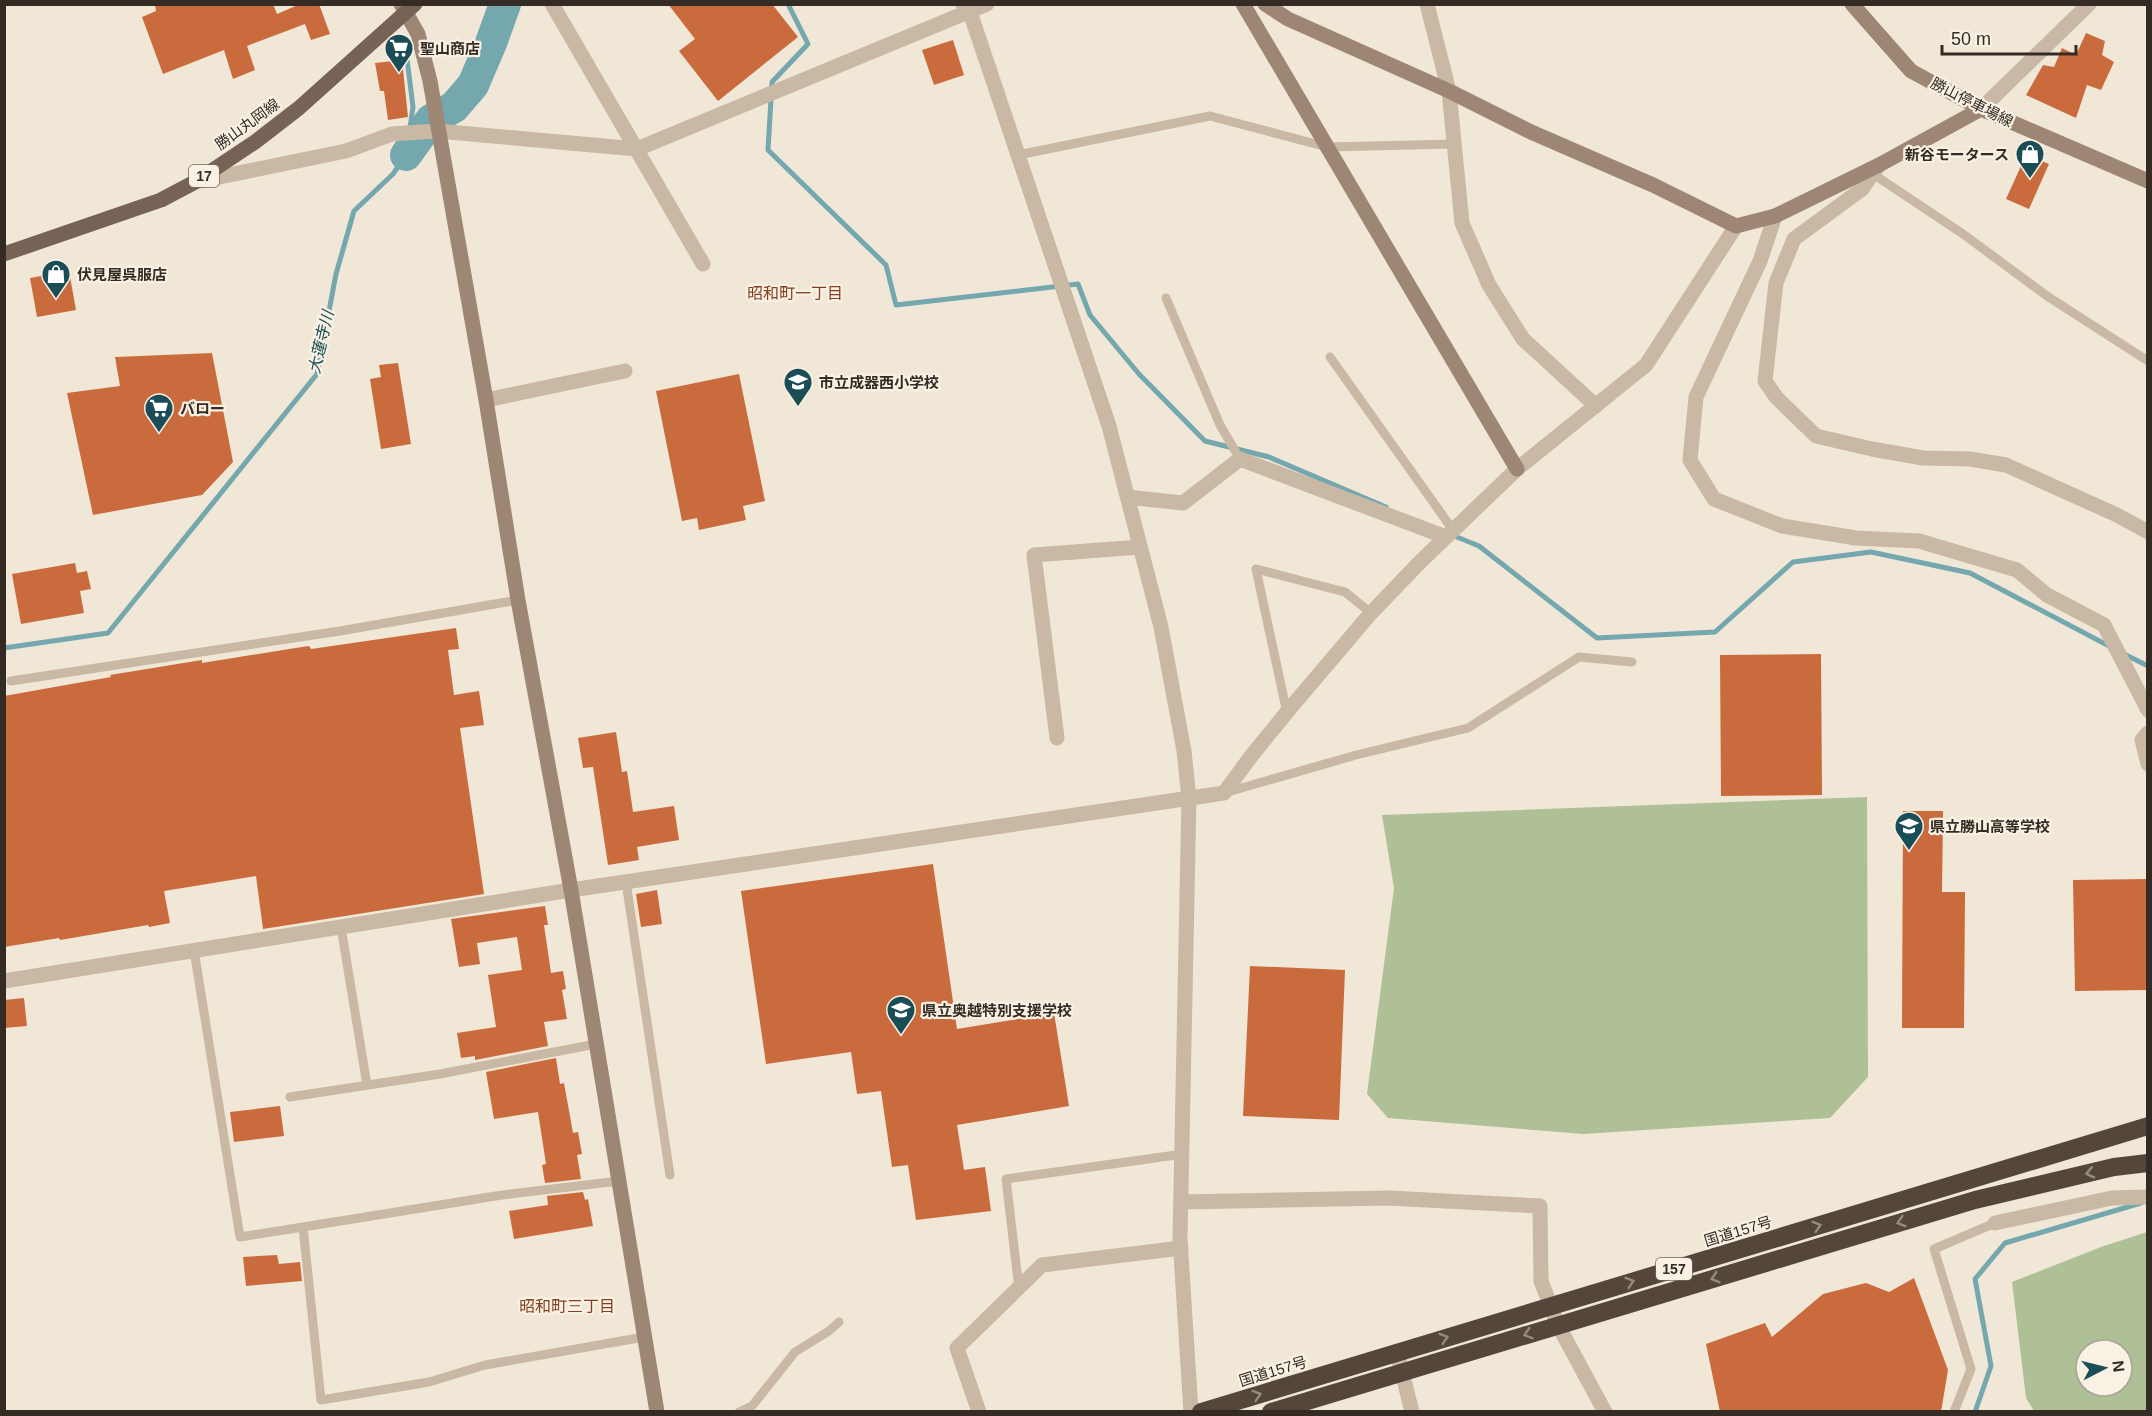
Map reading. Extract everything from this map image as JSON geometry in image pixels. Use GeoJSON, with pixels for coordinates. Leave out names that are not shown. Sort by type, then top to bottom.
{"type":"FeatureCollection","features":[{"type":"Feature","properties":{"kind":"highway","name":"国道157号"},"geometry":{"type":"LineString","coordinates":[[1201,1412],[2148,1126]]}},
{"type":"Feature","properties":{"kind":"highway","name":"157"},"geometry":{"type":"LineString","coordinates":[[1271,1412],[1975,1200],[2114,1167],[2148,1162]]}},
{"type":"Feature","properties":{"kind":"main road","name":"勝山丸岡線"},"geometry":{"type":"LineString","coordinates":[[5,253],[161,200],[195,182],[255,142],[299,108],[408,7]]}},
{"type":"Feature","properties":{"kind":"street"},"geometry":{"type":"LineString","coordinates":[[552,4],[703,264]]}},
{"type":"Feature","properties":{"kind":"street"},"geometry":{"type":"LineString","coordinates":[[195,182],[346,151],[392,134],[437,130],[636,149],[966,8],[987,4]]}},
{"type":"Feature","properties":{"kind":"street"},"geometry":{"type":"LineString","coordinates":[[1243,4],[1517,469]]}},
{"type":"Feature","properties":{"kind":"street"},"geometry":{"type":"LineString","coordinates":[[1265,4],[1288,19],[1449,91],[1531,132],[1653,185],[1736,226],[1775,216],[1876,170],[1981,110],[2089,4]]}},
{"type":"Feature","properties":{"kind":"street"},"geometry":{"type":"LineString","coordinates":[[1427,4],[1449,91],[1462,223],[1489,285],[1523,339],[1596,406]]}},
{"type":"Feature","properties":{"kind":"street","name":"勝山停車場線"},"geometry":{"type":"LineString","coordinates":[[1852,4],[1911,71],[1981,110],[2148,181]]}},
{"type":"Feature","properties":{"kind":"street"},"geometry":{"type":"LineString","coordinates":[[408,7],[424,55],[486,400],[657,1412]]}},
{"type":"Feature","properties":{"kind":"street"},"geometry":{"type":"LineString","coordinates":[[966,8],[1109,426],[1161,627],[1185,751],[1189,798],[1181,1248],[1191,1412]]}},
{"type":"Feature","properties":{"kind":"street"},"geometry":{"type":"LineString","coordinates":[[1876,170],[1862,189],[1794,238],[1776,283],[1765,381],[1776,397],[1816,436],[1923,458],[1970,459],[2006,465],[2117,515],[2148,532]]}},
{"type":"Feature","properties":{"kind":"street"},"geometry":{"type":"LineString","coordinates":[[1775,216],[1760,261],[1696,397],[1690,460],[1714,499],[1782,526],[1856,538],[1919,541],[2017,570],[2047,595],[2104,625],[2148,710]]}},
{"type":"Feature","properties":{"kind":"street"},"geometry":{"type":"LineString","coordinates":[[4,981],[570,890],[1224,793],[1252,755],[1371,613],[1449,533],[1517,469],[1646,365],[1736,226]]}},
{"type":"Feature","properties":{"kind":"street"},"geometry":{"type":"LineString","coordinates":[[486,400],[625,371]]}},
{"type":"Feature","properties":{"kind":"street"},"geometry":{"type":"LineString","coordinates":[[1127,496],[1183,503],[1240,459],[1449,533]]}},
{"type":"Feature","properties":{"kind":"street"},"geometry":{"type":"LineString","coordinates":[[1057,738],[1034,555],[1140,547]]}},
{"type":"Feature","properties":{"kind":"street"},"geometry":{"type":"LineString","coordinates":[[2148,733],[2142,740],[2148,764]]}},
{"type":"Feature","properties":{"kind":"street"},"geometry":{"type":"LineString","coordinates":[[1995,1224],[2112,1198],[2148,1197]]}},
{"type":"Feature","properties":{"kind":"street"},"geometry":{"type":"LineString","coordinates":[[1181,1202],[1389,1198],[1540,1206],[1541,1281],[1558,1324],[1605,1412]]}},
{"type":"Feature","properties":{"kind":"street"},"geometry":{"type":"LineString","coordinates":[[979,1412],[957,1348],[1042,1265],[1181,1248]]}},
{"type":"Feature","properties":{"kind":"street"},"geometry":{"type":"LineString","coordinates":[[1397,1352],[1412,1412]]}},
{"type":"Feature","properties":{"kind":"lane"},"geometry":{"type":"LineString","coordinates":[[1018,155],[1210,116],[1327,147],[1453,144]]}},
{"type":"Feature","properties":{"kind":"lane"},"geometry":{"type":"LineString","coordinates":[[1876,170],[2047,296],[2148,361]]}},
{"type":"Feature","properties":{"kind":"lane"},"geometry":{"type":"LineString","coordinates":[[1166,298],[1220,425],[1240,459]]}},
{"type":"Feature","properties":{"kind":"lane"},"geometry":{"type":"LineString","coordinates":[[1330,357],[1449,533]]}},
{"type":"Feature","properties":{"kind":"lane"},"geometry":{"type":"LineString","coordinates":[[1287,713],[1256,569],[1345,592],[1371,613]]}},
{"type":"Feature","properties":{"kind":"lane"},"geometry":{"type":"LineString","coordinates":[[11,681],[340,631],[518,600]]}},
{"type":"Feature","properties":{"kind":"lane"},"geometry":{"type":"LineString","coordinates":[[1224,793],[1356,755],[1468,728],[1579,657],[1632,662]]}},
{"type":"Feature","properties":{"kind":"lane"},"geometry":{"type":"LineString","coordinates":[[626,882],[670,1174]]}},
{"type":"Feature","properties":{"kind":"lane"},"geometry":{"type":"LineString","coordinates":[[341,927],[367,1085]]}},
{"type":"Feature","properties":{"kind":"lane"},"geometry":{"type":"LineString","coordinates":[[194,950],[240,1237],[502,1195],[619,1181]]}},
{"type":"Feature","properties":{"kind":"lane"},"geometry":{"type":"LineString","coordinates":[[290,1097],[440,1074],[596,1044]]}},
{"type":"Feature","properties":{"kind":"lane"},"geometry":{"type":"LineString","coordinates":[[1019,1289],[1006,1179],[1183,1154]]}},
{"type":"Feature","properties":{"kind":"lane"},"geometry":{"type":"LineString","coordinates":[[1954,1412],[1971,1369],[1934,1249],[1995,1224]]}},
{"type":"Feature","properties":{"kind":"lane"},"geometry":{"type":"LineString","coordinates":[[303,1227],[321,1400],[429,1382],[484,1365],[644,1337]]}},
{"type":"Feature","properties":{"kind":"lane"},"geometry":{"type":"LineString","coordinates":[[739,1412],[752,1406],[795,1352],[829,1331],[839,1322]]}},
{"type":"Feature","properties":{"kind":"green space"},"geometry":{"type":"Polygon","coordinates":[[[1867,797],[1868,1077],[1830,1118],[1583,1134],[1388,1118],[1367,1094],[1394,888],[1382,815],[1867,797]]]}},
{"type":"Feature","properties":{"kind":"green space"},"geometry":{"type":"Polygon","coordinates":[[[2147,1232],[2147,1411],[2034,1411],[2026,1398],[2012,1282],[2101,1247],[2147,1232]]]}},
{"type":"Feature","properties":{"kind":"building"},"geometry":{"type":"Polygon","coordinates":[[[155,4],[273,4],[277,14],[300,4],[319,4],[330,34],[311,40],[305,24],[247,46],[255,70],[233,79],[224,50],[163,74],[142,17],[156,11],[155,4]]]}},
{"type":"Feature","properties":{"kind":"building"},"geometry":{"type":"Polygon","coordinates":[[[668,4],[772,4],[798,37],[718,101],[679,51],[695,39],[668,4]]]}},
{"type":"Feature","properties":{"kind":"building"},"geometry":{"type":"Polygon","coordinates":[[[2086,33],[2105,41],[2102,55],[2114,62],[2101,90],[2087,85],[2076,118],[2026,95],[2043,65],[2054,67],[2062,48],[2076,55],[2086,33]]]}},
{"type":"Feature","properties":{"kind":"building"},"geometry":{"type":"Polygon","coordinates":[[[953,40],[964,75],[934,85],[922,50],[953,40]]]}},
{"type":"Feature","properties":{"kind":"building"},"geometry":{"type":"Polygon","coordinates":[[[402,60],[408,117],[388,120],[384,91],[380,91],[375,63],[402,60]]]}},
{"type":"Feature","properties":{"kind":"building"},"geometry":{"type":"Polygon","coordinates":[[[2026,155],[2049,164],[2029,209],[2006,199],[2026,155]]]}},
{"type":"Feature","properties":{"kind":"building"},"geometry":{"type":"Polygon","coordinates":[[[69,271],[76,310],[37,317],[30,278],[69,271]]]}},
{"type":"Feature","properties":{"kind":"building"},"geometry":{"type":"Polygon","coordinates":[[[212,353],[233,462],[202,495],[93,515],[67,393],[120,386],[115,357],[212,353]]]}},
{"type":"Feature","properties":{"kind":"building"},"geometry":{"type":"Polygon","coordinates":[[[398,363],[411,444],[381,449],[370,379],[381,377],[379,365],[398,363]]]}},
{"type":"Feature","properties":{"kind":"building"},"geometry":{"type":"Polygon","coordinates":[[[739,374],[765,501],[743,506],[746,520],[699,530],[697,518],[682,521],[656,391],[739,374]]]}},
{"type":"Feature","properties":{"kind":"building"},"geometry":{"type":"Polygon","coordinates":[[[75,563],[77,573],[87,571],[91,589],[80,591],[84,613],[21,624],[12,574],[75,563]]]}},
{"type":"Feature","properties":{"kind":"building"},"geometry":{"type":"Polygon","coordinates":[[[456,628],[459,649],[448,650],[454,695],[479,691],[484,725],[460,728],[484,894],[263,929],[256,876],[164,891],[170,923],[4,947],[4,696],[202,660],[202,663],[309,646],[311,649],[456,628]]]}},
{"type":"Feature","properties":{"kind":"building"},"geometry":{"type":"Polygon","coordinates":[[[1821,654],[1822,795],[1721,796],[1720,655],[1821,654]]]}},
{"type":"Feature","properties":{"kind":"building"},"geometry":{"type":"Polygon","coordinates":[[[616,732],[622,772],[627,771],[633,812],[674,806],[679,840],[637,847],[639,860],[608,865],[593,767],[583,768],[578,738],[616,732]]]}},
{"type":"Feature","properties":{"kind":"building"},"geometry":{"type":"Polygon","coordinates":[[[1903,811],[1943,811],[1942,892],[1965,892],[1964,1028],[1902,1028],[1903,811]]]}},
{"type":"Feature","properties":{"kind":"building"},"geometry":{"type":"Polygon","coordinates":[[[933,864],[957,1029],[1054,1013],[1069,1106],[957,1125],[964,1170],[985,1167],[991,1211],[916,1220],[908,1165],[892,1167],[881,1091],[857,1094],[851,1052],[766,1064],[741,891],[933,864]]]}},
{"type":"Feature","properties":{"kind":"building"},"geometry":{"type":"Polygon","coordinates":[[[2148,879],[2148,990],[2075,991],[2073,880],[2148,879]]]}},
{"type":"Feature","properties":{"kind":"building"},"geometry":{"type":"Polygon","coordinates":[[[657,890],[662,924],[641,927],[636,894],[657,890]]]}},
{"type":"Feature","properties":{"kind":"building"},"geometry":{"type":"Polygon","coordinates":[[[545,906],[548,925],[544,925],[551,973],[563,971],[566,989],[562,990],[567,1019],[544,1022],[548,1046],[475,1060],[475,1056],[461,1058],[457,1033],[496,1027],[488,975],[522,970],[517,937],[477,943],[480,964],[459,967],[451,919],[545,906]]]}},
{"type":"Feature","properties":{"kind":"building"},"geometry":{"type":"Polygon","coordinates":[[[1250,966],[1345,970],[1339,1120],[1243,1116],[1250,966]]]}},
{"type":"Feature","properties":{"kind":"building"},"geometry":{"type":"Polygon","coordinates":[[[24,998],[27,1026],[4,1028],[4,1000],[24,998]]]}},
{"type":"Feature","properties":{"kind":"building"},"geometry":{"type":"Polygon","coordinates":[[[556,1058],[560,1084],[564,1083],[573,1133],[578,1132],[582,1154],[577,1155],[581,1179],[545,1183],[542,1165],[546,1164],[538,1112],[494,1119],[486,1072],[556,1058]]]}},
{"type":"Feature","properties":{"kind":"building"},"geometry":{"type":"Polygon","coordinates":[[[280,1106],[284,1136],[234,1142],[230,1112],[280,1106]]]}},
{"type":"Feature","properties":{"kind":"building"},"geometry":{"type":"Polygon","coordinates":[[[583,1192],[585,1200],[588,1199],[593,1226],[514,1239],[509,1211],[548,1205],[547,1196],[583,1192]]]}},
{"type":"Feature","properties":{"kind":"building"},"geometry":{"type":"Polygon","coordinates":[[[277,1255],[279,1264],[300,1262],[302,1281],[246,1286],[243,1257],[277,1255]]]}},
{"type":"Feature","properties":{"kind":"building"},"geometry":{"type":"Polygon","coordinates":[[[1914,1278],[1948,1370],[1941,1412],[1720,1412],[1706,1344],[1765,1323],[1772,1337],[1823,1294],[1866,1283],[1889,1292],[1914,1278]]]}},
{"type":"Feature","properties":{"kind":"waterway","name":"大蓮寺川"},"geometry":{"type":"LineString","coordinates":[[406,155],[431,120],[454,107],[473,85],[505,4]]}},
{"type":"Feature","properties":{"kind":"waterway"},"geometry":{"type":"LineString","coordinates":[[788,4],[808,44],[772,82],[768,150],[886,265],[896,305],[1078,284],[1090,315],[1139,374],[1205,441],[1269,457],[1386,507]]}},
{"type":"Feature","properties":{"kind":"waterway","name":"大蓮寺川"},"geometry":{"type":"LineString","coordinates":[[4,648],[108,633],[317,374],[336,274],[354,211],[393,174],[406,155],[413,107],[406,51]]}},
{"type":"Feature","properties":{"kind":"waterway"},"geometry":{"type":"LineString","coordinates":[[1452,535],[1479,546],[1597,638],[1715,632],[1793,562],[1871,552],[1970,573],[2111,647]]}},
{"type":"Feature","properties":{"kind":"waterway"},"geometry":{"type":"LineString","coordinates":[[2122,653],[2148,666]]}},
{"type":"Feature","properties":{"kind":"waterway"},"geometry":{"type":"LineString","coordinates":[[1975,1412],[1991,1366],[1975,1279],[2005,1243],[2141,1203]]}},
{"type":"Feature","properties":{"kind":"place","name":"聖山商店"},"geometry":{"type":"Point","coordinates":[399,74]}},
{"type":"Feature","properties":{"kind":"place","name":"新谷モータース"},"geometry":{"type":"Point","coordinates":[2030,180]}},
{"type":"Feature","properties":{"kind":"place","name":"伏見屋呉服店"},"geometry":{"type":"Point","coordinates":[56,300]}},
{"type":"Feature","properties":{"kind":"place","name":"市立成器西小学校"},"geometry":{"type":"Point","coordinates":[798,408]}},
{"type":"Feature","properties":{"kind":"place","name":"バロー"},"geometry":{"type":"Point","coordinates":[159,434]}},
{"type":"Feature","properties":{"kind":"place","name":"県立勝山高等学校"},"geometry":{"type":"Point","coordinates":[1909,852]}},
{"type":"Feature","properties":{"kind":"place","name":"県立奥越特別支援学校"},"geometry":{"type":"Point","coordinates":[901,1036]}},
{"type":"Feature","properties":{"kind":"district","name":"昭和町一丁目"},"geometry":{"type":"Point","coordinates":[795,293]}},
{"type":"Feature","properties":{"kind":"district","name":"昭和町三丁目"},"geometry":{"type":"Point","coordinates":[567,1306]}}]}
